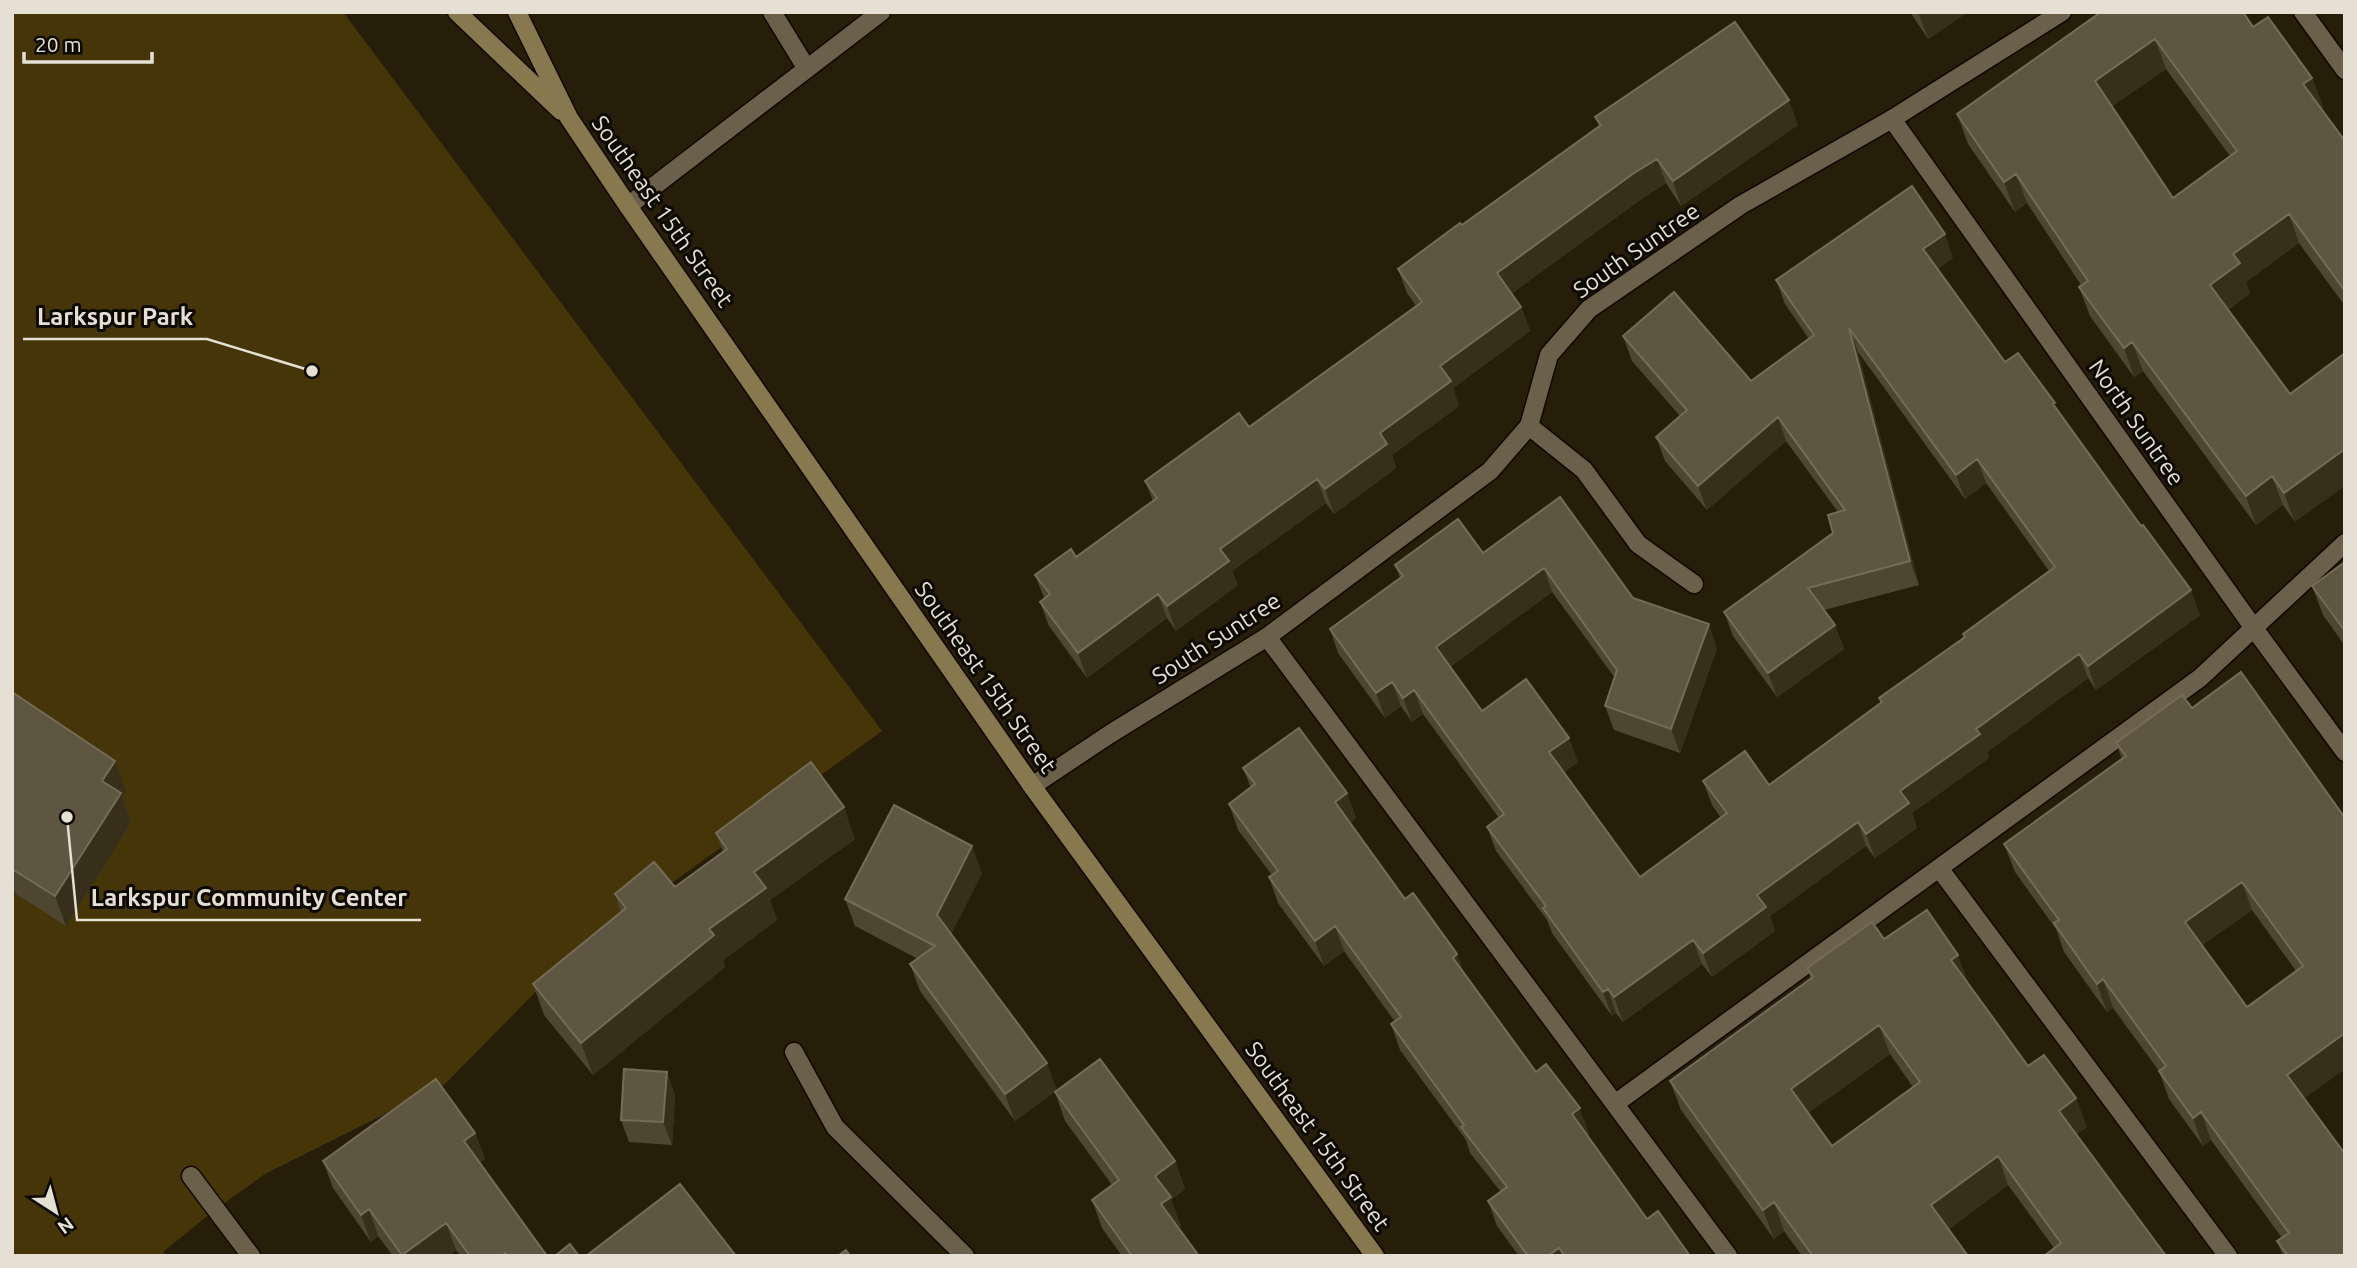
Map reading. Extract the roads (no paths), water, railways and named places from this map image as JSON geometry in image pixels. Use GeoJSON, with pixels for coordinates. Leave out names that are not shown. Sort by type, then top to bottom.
{"type":"FeatureCollection","features":[{"type":"Feature","properties":{"kind":"main road","name":"Southeast 15th Street"},"geometry":{"type":"LineString","coordinates":[[457,12],[569,118]]}},
{"type":"Feature","properties":{"kind":"main road","name":"Southeast 15th Street"},"geometry":{"type":"LineString","coordinates":[[517,12],[569,118],[628,206],[1032,786],[1375,1256]]}},
{"type":"Feature","properties":{"kind":"street"},"geometry":{"type":"LineString","coordinates":[[772,12],[807,69]]}},
{"type":"Feature","properties":{"kind":"street"},"geometry":{"type":"LineString","coordinates":[[628,206],[881,12]]}},
{"type":"Feature","properties":{"kind":"street","name":"South Suntree"},"geometry":{"type":"LineString","coordinates":[[1032,786],[1110,734],[1267,637],[1490,471],[1529,426],[1549,355],[1589,309],[1741,205],[1892,119],[2062,12]]}},
{"type":"Feature","properties":{"kind":"street"},"geometry":{"type":"LineString","coordinates":[[2302,12],[2345,71]]}},
{"type":"Feature","properties":{"kind":"street","name":"North Suntree"},"geometry":{"type":"LineString","coordinates":[[1892,119],[2345,752]]}},
{"type":"Feature","properties":{"kind":"street"},"geometry":{"type":"LineString","coordinates":[[1529,426],[1584,470],[1638,544],[1694,584]]}},
{"type":"Feature","properties":{"kind":"street"},"geometry":{"type":"LineString","coordinates":[[1616,1103],[2200,678],[2345,543]]}},
{"type":"Feature","properties":{"kind":"street"},"geometry":{"type":"LineString","coordinates":[[1267,637],[1728,1256]]}},
{"type":"Feature","properties":{"kind":"street"},"geometry":{"type":"LineString","coordinates":[[1939,868],[2228,1256]]}},
{"type":"Feature","properties":{"kind":"street"},"geometry":{"type":"LineString","coordinates":[[794,1052],[835,1127],[965,1256]]}},
{"type":"Feature","properties":{"kind":"street"},"geometry":{"type":"LineString","coordinates":[[191,1176],[251,1256]]}},
{"type":"Feature","properties":{"kind":"place","name":"Larkspur Park"},"geometry":{"type":"Point","coordinates":[312,371]}},
{"type":"Feature","properties":{"kind":"place","name":"Larkspur Community Center"},"geometry":{"type":"Point","coordinates":[67,817]}}]}
